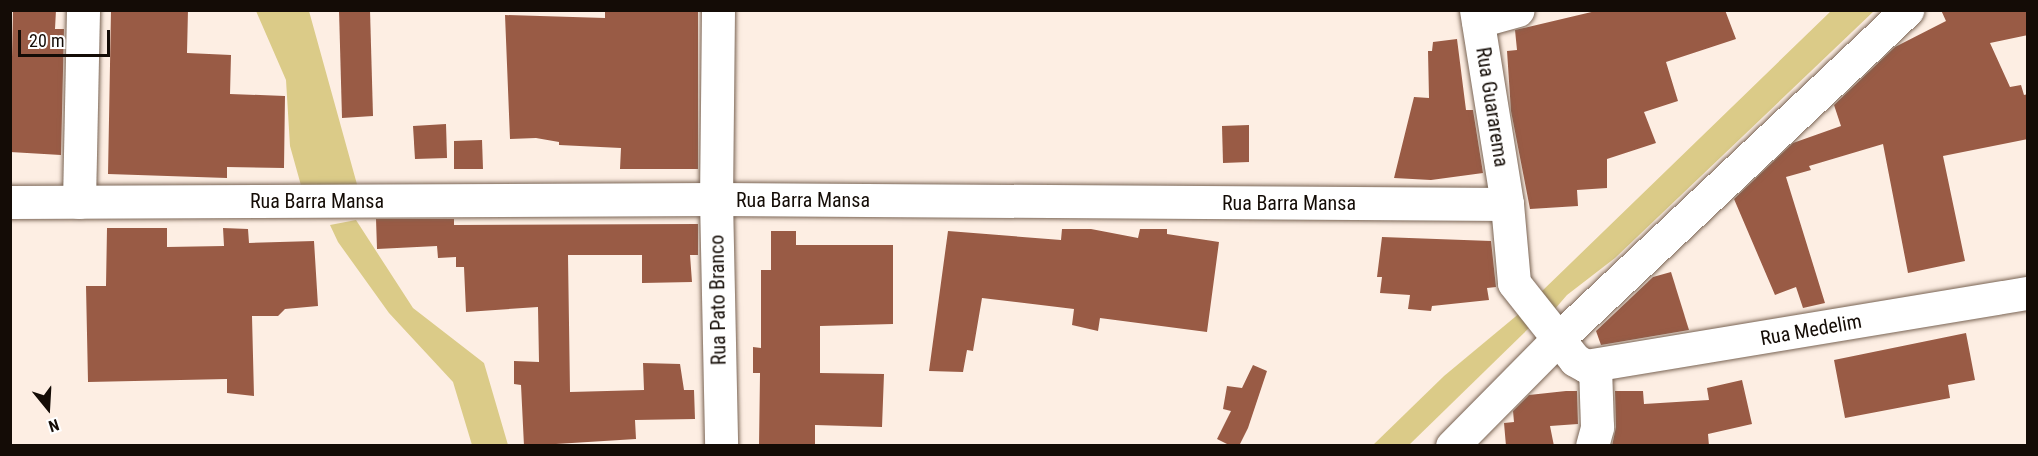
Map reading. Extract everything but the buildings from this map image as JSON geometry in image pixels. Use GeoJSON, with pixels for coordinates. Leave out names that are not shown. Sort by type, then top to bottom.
{"type":"FeatureCollection","features":[{"type":"Feature","properties":{"kind":"street"},"geometry":{"type":"LineString","coordinates":[[79,202],[83,10]]}},
{"type":"Feature","properties":{"kind":"street","name":"Rua Pato Branco"},"geometry":{"type":"LineString","coordinates":[[718,10],[716,199],[721,446]]}},
{"type":"Feature","properties":{"kind":"street"},"geometry":{"type":"LineString","coordinates":[[1477,16],[1518,10]]}},
{"type":"Feature","properties":{"kind":"street"},"geometry":{"type":"LineString","coordinates":[[1452,446],[1556,336],[1907,10]]}},
{"type":"Feature","properties":{"kind":"street","name":"Rua Guararema"},"geometry":{"type":"LineString","coordinates":[[1477,16],[1507,204]]}},
{"type":"Feature","properties":{"kind":"street","name":"Rua Barra Mansa"},"geometry":{"type":"LineString","coordinates":[[10,202],[716,199],[1507,204]]}},
{"type":"Feature","properties":{"kind":"street"},"geometry":{"type":"LineString","coordinates":[[1507,204],[1519,293],[1575,360],[1596,367],[1597,427],[1592,446]]}},
{"type":"Feature","properties":{"kind":"street","name":"Rua Medelim"},"geometry":{"type":"LineString","coordinates":[[1596,367],[2028,292]]}},
{"type":"Feature","properties":{"kind":"shaded area"},"geometry":{"type":"Polygon","coordinates":[[[256,11],[309,11],[358,188],[302,189],[290,146],[286,80],[256,11]]]}},
{"type":"Feature","properties":{"kind":"shaded area"},"geometry":{"type":"Polygon","coordinates":[[[1831,11],[1874,11],[1615,258],[1567,295],[1554,310],[1540,293],[1831,11]]]}},
{"type":"Feature","properties":{"kind":"shaded area"},"geometry":{"type":"Polygon","coordinates":[[[356,220],[413,308],[484,363],[508,445],[472,445],[453,382],[389,313],[338,242],[330,225],[356,220]]]}},
{"type":"Feature","properties":{"kind":"shaded area"},"geometry":{"type":"Polygon","coordinates":[[[1521,312],[1531,326],[1409,445],[1372,446],[1444,376],[1521,312]]]}}]}
